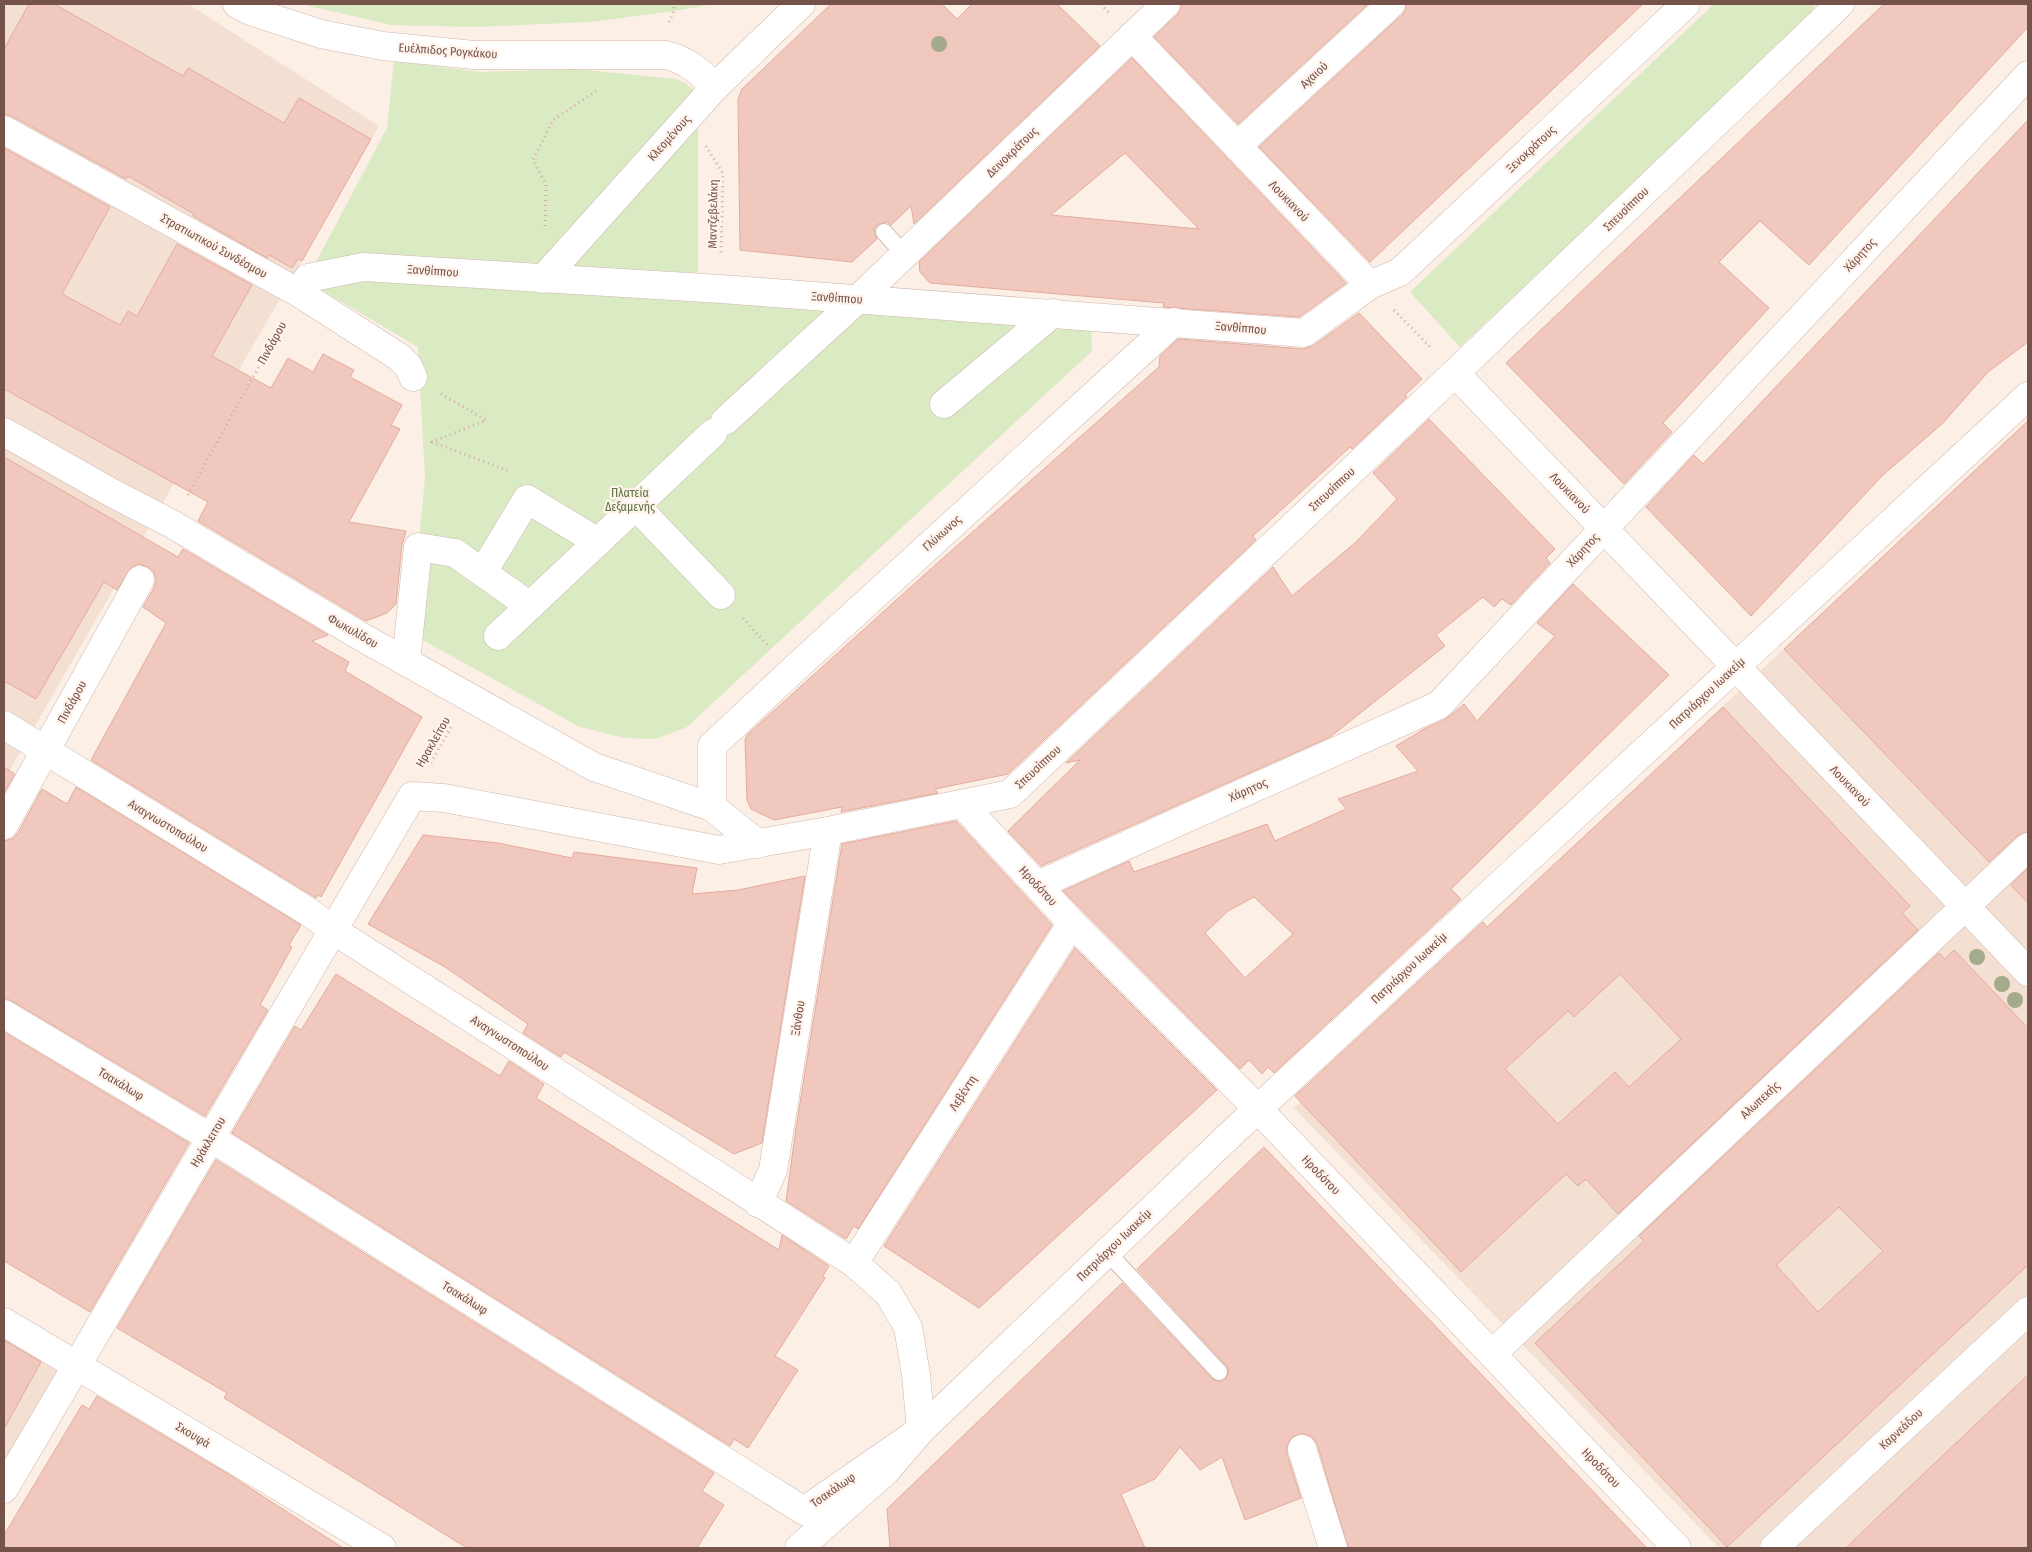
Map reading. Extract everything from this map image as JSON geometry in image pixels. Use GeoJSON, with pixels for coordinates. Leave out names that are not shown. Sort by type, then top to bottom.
{"type":"FeatureCollection","features":[{"type":"Feature","properties":{"kind":"street","name":"Ευέλπιδος Ρογκάκου"},"geometry":{"type":"LineString","coordinates":[[237,4],[250,11],[321,34],[383,46],[474,55],[654,54],[678,58],[696,68],[715,87]]}},
{"type":"Feature","properties":{"kind":"street","name":"Κλεομένους"},"geometry":{"type":"LineString","coordinates":[[543,279],[715,87],[801,4]]}},
{"type":"Feature","properties":{"kind":"street","name":"Δεινοκράτους"},"geometry":{"type":"LineString","coordinates":[[498,636],[719,427],[858,300],[1166,4]]}},
{"type":"Feature","properties":{"kind":"street","name":"Αχαιού"},"geometry":{"type":"LineString","coordinates":[[1237,146],[1391,4]]}},
{"type":"Feature","properties":{"kind":"street","name":"Ξενοκράτους"},"geometry":{"type":"LineString","coordinates":[[1370,285],[1400,272],[1686,4]]}},
{"type":"Feature","properties":{"kind":"street","name":"Σπευσίππου"},"geometry":{"type":"LineString","coordinates":[[758,844],[1010,794],[1454,373],[1830,9]]}},
{"type":"Feature","properties":{"kind":"street","name":"Λουκιανού"},"geometry":{"type":"LineString","coordinates":[[1132,36],[1370,285]]}},
{"type":"Feature","properties":{"kind":"street","name":"Χάρητος"},"geometry":{"type":"LineString","coordinates":[[1038,885],[1438,705],[2028,75]]}},
{"type":"Feature","properties":{"kind":"street","name":"Στρατιωτικού Συνδέσμου"},"geometry":{"type":"LineString","coordinates":[[4,130],[299,293],[399,356],[408,366],[413,377]]}},
{"type":"Feature","properties":{"kind":"street","name":"Ξανθίππου"},"geometry":{"type":"LineString","coordinates":[[299,293],[308,278],[363,267],[721,289],[1304,333],[1370,285]]}},
{"type":"Feature","properties":{"kind":"street"},"geometry":{"type":"LineString","coordinates":[[944,404],[1052,314]]}},
{"type":"Feature","properties":{"kind":"street","name":"Γλύκωνος"},"geometry":{"type":"LineString","coordinates":[[712,807],[712,746],[1174,322]]}},
{"type":"Feature","properties":{"kind":"street","name":"Λουκιανού"},"geometry":{"type":"LineString","coordinates":[[1454,373],[2028,972]]}},
{"type":"Feature","properties":{"kind":"street","name":"Πατριάρχου Ιωακείμ"},"geometry":{"type":"LineString","coordinates":[[799,1548],[886,1471],[920,1430],[1258,1109],[2028,396]]}},
{"type":"Feature","properties":{"kind":"street","name":"Φωκυλίδου"},"geometry":{"type":"LineString","coordinates":[[4,432],[114,494],[172,524],[406,662],[594,767],[712,807]]}},
{"type":"Feature","properties":{"kind":"street"},"geometry":{"type":"LineString","coordinates":[[483,572],[527,499],[598,542]]}},
{"type":"Feature","properties":{"kind":"street"},"geometry":{"type":"LineString","coordinates":[[636,506],[721,595]]}},
{"type":"Feature","properties":{"kind":"street"},"geometry":{"type":"LineString","coordinates":[[406,662],[418,547],[455,552],[530,606]]}},
{"type":"Feature","properties":{"kind":"street","name":"Πινδάρου"},"geometry":{"type":"LineString","coordinates":[[4,824],[140,580]]}},
{"type":"Feature","properties":{"kind":"street","name":"Αναγνωστοπούλου"},"geometry":{"type":"LineString","coordinates":[[4,725],[309,912],[333,930],[854,1263],[888,1293],[908,1327],[916,1375],[920,1430]]}},
{"type":"Feature","properties":{"kind":"street"},"geometry":{"type":"LineString","coordinates":[[412,796],[444,798],[719,850],[758,844]]}},
{"type":"Feature","properties":{"kind":"street","name":"Ηράκλειτου"},"geometry":{"type":"LineString","coordinates":[[4,1489],[412,796]]}},
{"type":"Feature","properties":{"kind":"street","name":"Ηροδότου"},"geometry":{"type":"LineString","coordinates":[[963,804],[1072,923],[1258,1109],[1678,1548]]}},
{"type":"Feature","properties":{"kind":"street"},"geometry":{"type":"LineString","coordinates":[[712,807],[758,844]]}},
{"type":"Feature","properties":{"kind":"street","name":"Ξάνθου"},"geometry":{"type":"LineString","coordinates":[[758,1202],[773,1170],[828,831]]}},
{"type":"Feature","properties":{"kind":"street","name":"Αλωπεκής"},"geometry":{"type":"LineString","coordinates":[[1492,1354],[2028,847]]}},
{"type":"Feature","properties":{"kind":"street","name":"Λεβέντη"},"geometry":{"type":"LineString","coordinates":[[854,1263],[1072,923]]}},
{"type":"Feature","properties":{"kind":"street","name":"Τσακάλωφ"},"geometry":{"type":"LineString","coordinates":[[4,1014],[211,1138],[804,1510],[920,1430]]}},
{"type":"Feature","properties":{"kind":"street","name":"Καρνεάδου"},"geometry":{"type":"LineString","coordinates":[[1774,1548],[2028,1310]]}},
{"type":"Feature","properties":{"kind":"street","name":"Σκουφά"},"geometry":{"type":"LineString","coordinates":[[4,1322],[382,1548]]}},
{"type":"Feature","properties":{"kind":"street"},"geometry":{"type":"LineString","coordinates":[[1302,1449],[1333,1548]]}},
{"type":"Feature","properties":{"kind":"lane"},"geometry":{"type":"LineString","coordinates":[[884,232],[904,254]]}},
{"type":"Feature","properties":{"kind":"lane"},"geometry":{"type":"LineString","coordinates":[[1107,1252],[1219,1372]]}},
{"type":"Feature","properties":{"kind":"path"},"geometry":{"type":"LineString","coordinates":[[654,54],[674,11],[673,4]]}},
{"type":"Feature","properties":{"kind":"path"},"geometry":{"type":"LineString","coordinates":[[543,279],[546,184],[534,160],[553,120],[602,87]]}},
{"type":"Feature","properties":{"kind":"path","name":"Μαντζεβελάκη"},"geometry":{"type":"LineString","coordinates":[[705,144],[722,174],[721,289]]}},
{"type":"Feature","properties":{"kind":"path"},"geometry":{"type":"LineString","coordinates":[[1370,285],[1454,373]]}},
{"type":"Feature","properties":{"kind":"path","name":"Πινδάρου"},"geometry":{"type":"LineString","coordinates":[[172,524],[299,293]]}},
{"type":"Feature","properties":{"kind":"path"},"geometry":{"type":"LineString","coordinates":[[413,377],[486,420],[432,442],[528,478],[527,499]]}},
{"type":"Feature","properties":{"kind":"path"},"geometry":{"type":"LineString","coordinates":[[721,595],[792,671]]}},
{"type":"Feature","properties":{"kind":"path","name":"Ηρακλείτου"},"geometry":{"type":"LineString","coordinates":[[412,796],[468,697]]}},
{"type":"Feature","properties":{"kind":"shaded area"},"geometry":{"type":"Polygon","coordinates":[[[4,4],[188,4],[379,126],[4,780],[4,4]]]}},
{"type":"Feature","properties":{"kind":"shaded area"},"geometry":{"type":"Polygon","coordinates":[[[2028,420],[2028,1548],[1719,1548],[1294,1108],[2028,420]]]}},
{"type":"Feature","properties":{"kind":"shaded area"},"geometry":{"type":"Polygon","coordinates":[[[4,1318],[86,1365],[4,1507],[4,1318]]]}},
{"type":"Feature","properties":{"kind":"green space"},"geometry":{"type":"Polygon","coordinates":[[[301,4],[714,4],[591,22],[475,27],[391,25],[301,4]]]}},
{"type":"Feature","properties":{"kind":"green space"},"geometry":{"type":"Polygon","coordinates":[[[1714,4],[1815,4],[1811,14],[1460,347],[1410,292],[1714,4]]]}},
{"type":"Feature","properties":{"kind":"green space"},"geometry":{"type":"Polygon","coordinates":[[[394,61],[481,72],[576,69],[676,79],[686,84],[698,97],[698,273],[370,256],[315,264],[387,128],[394,61]]]}},
{"type":"Feature","properties":{"kind":"green space","name":"Πλατεία Δεξαμενής"},"geometry":{"type":"Polygon","coordinates":[[[349,278],[505,286],[1091,328],[1092,351],[687,727],[656,739],[624,738],[580,727],[410,633],[425,478],[418,347],[320,289],[349,278]]]}},
{"type":"Feature","properties":{"kind":"building"},"geometry":{"type":"Polygon","coordinates":[[[29,4],[54,4],[183,76],[188,68],[284,123],[299,98],[371,139],[302,261],[298,259],[292,268],[269,255],[267,258],[128,176],[126,179],[12,116],[4,114],[4,49],[29,4]]]}},
{"type":"Feature","properties":{"kind":"building"},"geometry":{"type":"Polygon","coordinates":[[[831,4],[942,4],[957,19],[972,4],[1057,4],[1100,46],[914,224],[911,206],[891,225],[887,222],[878,224],[874,229],[877,239],[852,262],[740,250],[738,99],[742,89],[831,4]]]}},
{"type":"Feature","properties":{"kind":"building"},"geometry":{"type":"Polygon","coordinates":[[[1181,4],[1368,4],[1238,124],[1154,37],[1177,15],[1181,9],[1181,4]]]}},
{"type":"Feature","properties":{"kind":"building"},"geometry":{"type":"Polygon","coordinates":[[[1406,4],[1643,4],[1370,262],[1259,147],[1402,15],[1406,9],[1406,4]]]}},
{"type":"Feature","properties":{"kind":"building"},"geometry":{"type":"Polygon","coordinates":[[[1884,4],[2028,4],[2028,27],[1809,265],[1760,221],[1719,262],[1769,308],[1663,423],[1672,432],[1624,484],[1506,363],[1884,4]]]}},
{"type":"Feature","properties":{"kind":"building"},"geometry":{"type":"Polygon","coordinates":[[[1132,58],[1346,283],[1299,317],[1163,307],[1164,303],[930,283],[920,272],[919,262],[1132,58]],[[1125,153],[1051,215],[1199,229],[1125,153]]]}},
{"type":"Feature","properties":{"kind":"building"},"geometry":{"type":"Polygon","coordinates":[[[2028,120],[2028,342],[1988,372],[1943,423],[1883,475],[1751,616],[1646,507],[1694,455],[1703,464],[2028,120]]]}},
{"type":"Feature","properties":{"kind":"building"},"geometry":{"type":"Polygon","coordinates":[[[4,148],[110,207],[62,294],[120,325],[128,311],[137,316],[177,244],[252,285],[212,356],[271,388],[288,358],[313,372],[323,354],[354,370],[350,377],[402,405],[391,425],[400,429],[349,522],[406,531],[402,545],[396,604],[387,613],[366,621],[198,521],[208,502],[4,389],[4,148]]]}},
{"type":"Feature","properties":{"kind":"building"},"geometry":{"type":"Polygon","coordinates":[[[1359,313],[1422,379],[1405,395],[1407,397],[1352,449],[1350,447],[1253,536],[1256,540],[1008,774],[935,789],[938,793],[841,812],[842,807],[774,820],[751,809],[747,800],[745,739],[748,734],[1159,367],[1160,356],[1178,339],[1303,349],[1313,346],[1359,313]]]}},
{"type":"Feature","properties":{"kind":"building"},"geometry":{"type":"Polygon","coordinates":[[[1429,419],[1555,549],[1546,558],[1550,563],[1511,605],[1502,599],[1494,607],[1483,597],[1436,635],[1445,646],[1330,737],[1041,866],[1008,831],[1080,760],[1066,763],[1273,567],[1292,596],[1356,542],[1397,499],[1373,473],[1429,419]]]}},
{"type":"Feature","properties":{"kind":"building"},"geometry":{"type":"Polygon","coordinates":[[[2028,421],[2028,832],[2017,836],[1989,862],[1784,649],[2028,421]]]}},
{"type":"Feature","properties":{"kind":"building"},"geometry":{"type":"Polygon","coordinates":[[[4,457],[178,557],[183,549],[328,635],[312,641],[349,662],[345,671],[422,717],[321,897],[318,895],[316,898],[91,760],[166,623],[143,607],[154,588],[156,580],[154,572],[148,567],[139,564],[132,567],[117,590],[104,582],[36,699],[4,681],[4,457]]]}},
{"type":"Feature","properties":{"kind":"building"},"geometry":{"type":"Polygon","coordinates":[[[1573,584],[1669,675],[1451,889],[1461,899],[1274,1073],[1268,1067],[1262,1074],[1249,1060],[1240,1069],[1063,891],[1129,861],[1134,872],[1267,824],[1275,841],[1346,809],[1338,799],[1418,771],[1396,746],[1424,729],[1446,719],[1464,704],[1477,721],[1555,636],[1537,623],[1573,584]],[[1254,897],[1228,911],[1205,933],[1245,978],[1293,934],[1254,897]]]}},
{"type":"Feature","properties":{"kind":"building"},"geometry":{"type":"Polygon","coordinates":[[[1723,707],[1910,906],[1902,913],[1918,930],[1618,1214],[1586,1179],[1578,1186],[1566,1174],[1461,1272],[1295,1096],[1483,922],[1487,927],[1723,707]],[[1620,974],[1574,1017],[1568,1011],[1505,1069],[1558,1124],[1615,1072],[1629,1087],[1681,1039],[1620,974]]]}},
{"type":"Feature","properties":{"kind":"building"},"geometry":{"type":"Polygon","coordinates":[[[4,767],[15,774],[4,793],[4,767]]]}},
{"type":"Feature","properties":{"kind":"building"},"geometry":{"type":"Polygon","coordinates":[[[76,787],[301,925],[289,945],[292,947],[260,1005],[268,1010],[205,1116],[4,998],[4,841],[12,839],[18,833],[42,789],[67,804],[76,787]]]}},
{"type":"Feature","properties":{"kind":"building"},"geometry":{"type":"Polygon","coordinates":[[[956,821],[1052,925],[858,1229],[854,1226],[846,1239],[786,1201],[842,844],[956,821]]]}},
{"type":"Feature","properties":{"kind":"building"},"geometry":{"type":"Polygon","coordinates":[[[423,835],[498,843],[572,858],[574,852],[697,868],[692,894],[738,890],[805,876],[762,1143],[734,1154],[564,1052],[561,1057],[523,1033],[528,1024],[445,967],[368,924],[423,835]]]}},
{"type":"Feature","properties":{"kind":"building"},"geometry":{"type":"Polygon","coordinates":[[[2028,868],[2028,903],[2011,885],[2028,868]]]}},
{"type":"Feature","properties":{"kind":"building"},"geometry":{"type":"Polygon","coordinates":[[[1075,948],[1217,1090],[979,1308],[884,1246],[1075,948]]]}},
{"type":"Feature","properties":{"kind":"building"},"geometry":{"type":"Polygon","coordinates":[[[1954,950],[2028,1028],[2028,1265],[1727,1547],[1535,1343],[1644,1241],[1639,1236],[1939,953],[1945,959],[1954,950]],[[1839,1207],[1776,1265],[1818,1312],[1883,1251],[1839,1207]]]}},
{"type":"Feature","properties":{"kind":"building"},"geometry":{"type":"Polygon","coordinates":[[[336,974],[500,1076],[509,1061],[544,1084],[536,1098],[779,1250],[782,1235],[829,1266],[823,1276],[825,1278],[775,1356],[798,1370],[748,1448],[734,1439],[730,1446],[232,1133],[295,1026],[301,1030],[336,974]]]}},
{"type":"Feature","properties":{"kind":"building"},"geometry":{"type":"Polygon","coordinates":[[[4,1032],[189,1143],[90,1312],[4,1261],[4,1032]]]}},
{"type":"Feature","properties":{"kind":"building"},"geometry":{"type":"Polygon","coordinates":[[[1264,1147],[1647,1548],[1348,1548],[1317,1444],[1312,1437],[1298,1434],[1291,1438],[1287,1446],[1287,1454],[1301,1498],[1245,1520],[1222,1457],[1200,1470],[1180,1447],[1155,1479],[1121,1494],[1145,1548],[890,1548],[887,1509],[1122,1283],[1212,1379],[1221,1382],[1226,1379],[1229,1370],[1226,1365],[1137,1269],[1264,1147]]]}},
{"type":"Feature","properties":{"kind":"building"},"geometry":{"type":"Polygon","coordinates":[[[216,1160],[714,1473],[702,1491],[724,1505],[697,1548],[467,1548],[224,1398],[227,1393],[117,1328],[216,1160]]]}},
{"type":"Feature","properties":{"kind":"building"},"geometry":{"type":"Polygon","coordinates":[[[4,1340],[41,1362],[4,1429],[4,1340]]]}},
{"type":"Feature","properties":{"kind":"building"},"geometry":{"type":"Polygon","coordinates":[[[2028,1375],[2028,1548],[1846,1548],[1881,1514],[2028,1375]]]}},
{"type":"Feature","properties":{"kind":"building"},"geometry":{"type":"Polygon","coordinates":[[[97,1396],[230,1475],[343,1548],[4,1548],[4,1535],[82,1405],[89,1409],[97,1396]]]}}]}
